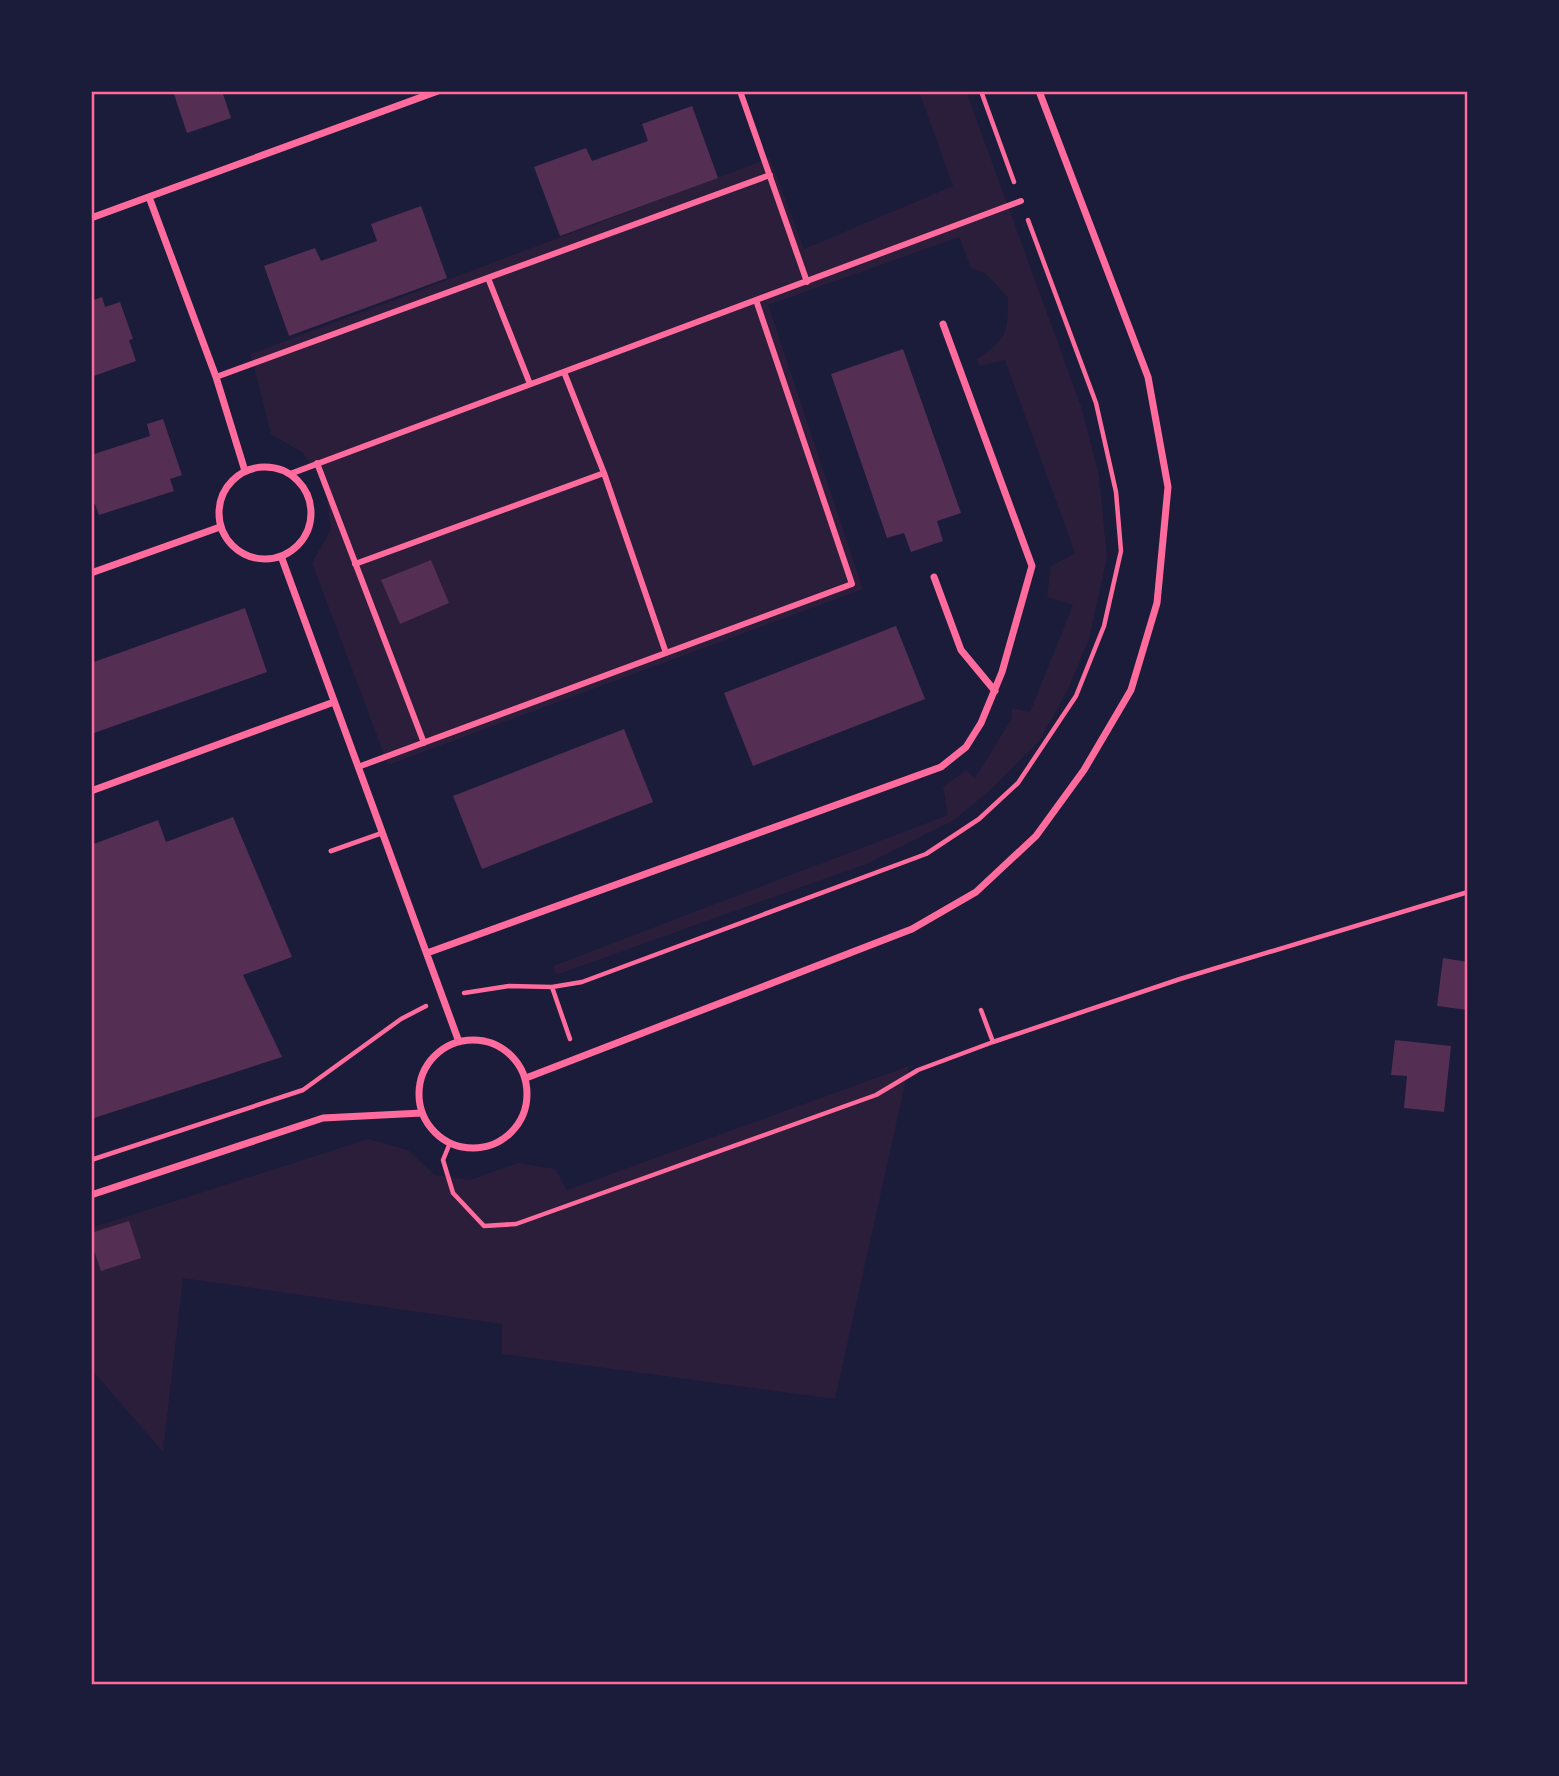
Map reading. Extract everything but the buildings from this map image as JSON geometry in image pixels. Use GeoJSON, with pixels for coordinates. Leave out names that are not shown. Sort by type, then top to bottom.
{"type":"FeatureCollection","features":[{"type":"Feature","properties":{"kind":"street"},"geometry":{"type":"LineString","coordinates":[[91,218],[438,91]]}},
{"type":"Feature","properties":{"kind":"street"},"geometry":{"type":"LineString","coordinates":[[740,91],[807,282]]}},
{"type":"Feature","properties":{"kind":"street"},"geometry":{"type":"LineString","coordinates":[[526,1078],[912,929],[976,892],[1036,836],[1084,770],[1131,690],[1157,603],[1168,486],[1148,377],[1039,91]]}},
{"type":"Feature","properties":{"kind":"street"},"geometry":{"type":"LineString","coordinates":[[216,377],[769,175]]}},
{"type":"Feature","properties":{"kind":"street"},"geometry":{"type":"LineString","coordinates":[[149,197],[216,377],[245,471]]}},
{"type":"Feature","properties":{"kind":"street"},"geometry":{"type":"LineString","coordinates":[[290,474],[1021,201]]}},
{"type":"Feature","properties":{"kind":"street"},"geometry":{"type":"LineString","coordinates":[[488,278],[530,384]]}},
{"type":"Feature","properties":{"kind":"street"},"geometry":{"type":"LineString","coordinates":[[358,768],[852,584],[756,300]]}},
{"type":"Feature","properties":{"kind":"street"},"geometry":{"type":"LineString","coordinates":[[427,953],[941,767],[966,747],[981,723],[1002,672],[1032,566],[943,324]]}},
{"type":"Feature","properties":{"kind":"street"},"geometry":{"type":"LineString","coordinates":[[564,372],[604,473],[666,653]]}},
{"type":"Feature","properties":{"kind":"street"},"geometry":{"type":"LineString","coordinates":[[317,463],[424,743]]}},
{"type":"Feature","properties":{"kind":"street"},"geometry":{"type":"LineString","coordinates":[[259,467],[274,467],[290,474],[300,482],[308,495],[310,524],[304,538],[294,549],[281,556],[269,559],[244,555],[225,538],[220,527],[219,500],[225,488],[245,471],[259,467]]}},
{"type":"Feature","properties":{"kind":"street"},"geometry":{"type":"LineString","coordinates":[[355,564],[604,473]]}},
{"type":"Feature","properties":{"kind":"street"},"geometry":{"type":"LineString","coordinates":[[91,573],[220,527]]}},
{"type":"Feature","properties":{"kind":"street"},"geometry":{"type":"LineString","coordinates":[[281,556],[459,1042]]}},
{"type":"Feature","properties":{"kind":"street"},"geometry":{"type":"LineString","coordinates":[[934,577],[961,650],[995,691]]}},
{"type":"Feature","properties":{"kind":"street"},"geometry":{"type":"LineString","coordinates":[[91,791],[334,702]]}},
{"type":"Feature","properties":{"kind":"street"},"geometry":{"type":"LineString","coordinates":[[480,1039],[495,1044],[509,1052],[520,1064],[526,1078],[528,1097],[524,1115],[514,1131],[500,1142],[484,1148],[466,1148],[450,1143],[438,1135],[422,1113],[420,1081],[425,1067],[435,1054],[448,1045],[480,1039]]}},
{"type":"Feature","properties":{"kind":"street"},"geometry":{"type":"LineString","coordinates":[[91,1195],[323,1118],[422,1113]]}},
{"type":"Feature","properties":{"kind":"lane"},"geometry":{"type":"LineString","coordinates":[[331,851],[382,833]]}},
{"type":"Feature","properties":{"kind":"path"},"geometry":{"type":"LineString","coordinates":[[91,1160],[303,1090],[401,1019],[443,997],[509,986],[552,987],[582,982],[926,854],[979,819],[1018,783],[1076,696],[1104,626],[1121,551],[1116,492],[1096,402],[981,91]]}},
{"type":"Feature","properties":{"kind":"path"},"geometry":{"type":"LineString","coordinates":[[450,1143],[443,1160],[453,1193],[484,1226],[516,1224],[876,1095],[918,1070],[993,1042],[1180,979],[1468,892]]}},
{"type":"Feature","properties":{"kind":"path"},"geometry":{"type":"LineString","coordinates":[[552,987],[577,1059]]}},
{"type":"Feature","properties":{"kind":"path"},"geometry":{"type":"LineString","coordinates":[[981,1010],[993,1042]]}},
{"type":"Feature","properties":{"kind":"shaded area"},"geometry":{"type":"Polygon","coordinates":[[[919,91],[966,91],[1082,409],[1099,476],[1107,557],[1089,639],[1069,687],[1040,740],[989,791],[954,820],[869,863],[556,975],[553,966],[948,815],[943,787],[966,770],[975,778],[1012,718],[1012,708],[1030,712],[1073,605],[1047,597],[1051,566],[1075,553],[1005,360],[979,366],[977,359],[995,346],[1004,334],[1008,297],[985,273],[971,268],[959,237],[768,305],[863,589],[388,765],[312,563],[331,529],[325,486],[303,453],[271,434],[251,354],[770,158],[804,249],[953,186],[919,91]]]}},
{"type":"Feature","properties":{"kind":"shaded area"},"geometry":{"type":"Polygon","coordinates":[[[909,1066],[835,1399],[502,1354],[502,1324],[183,1278],[163,1452],[91,1369],[91,1228],[368,1139],[408,1150],[435,1175],[470,1180],[518,1163],[555,1169],[567,1190],[909,1066]]]}}]}
